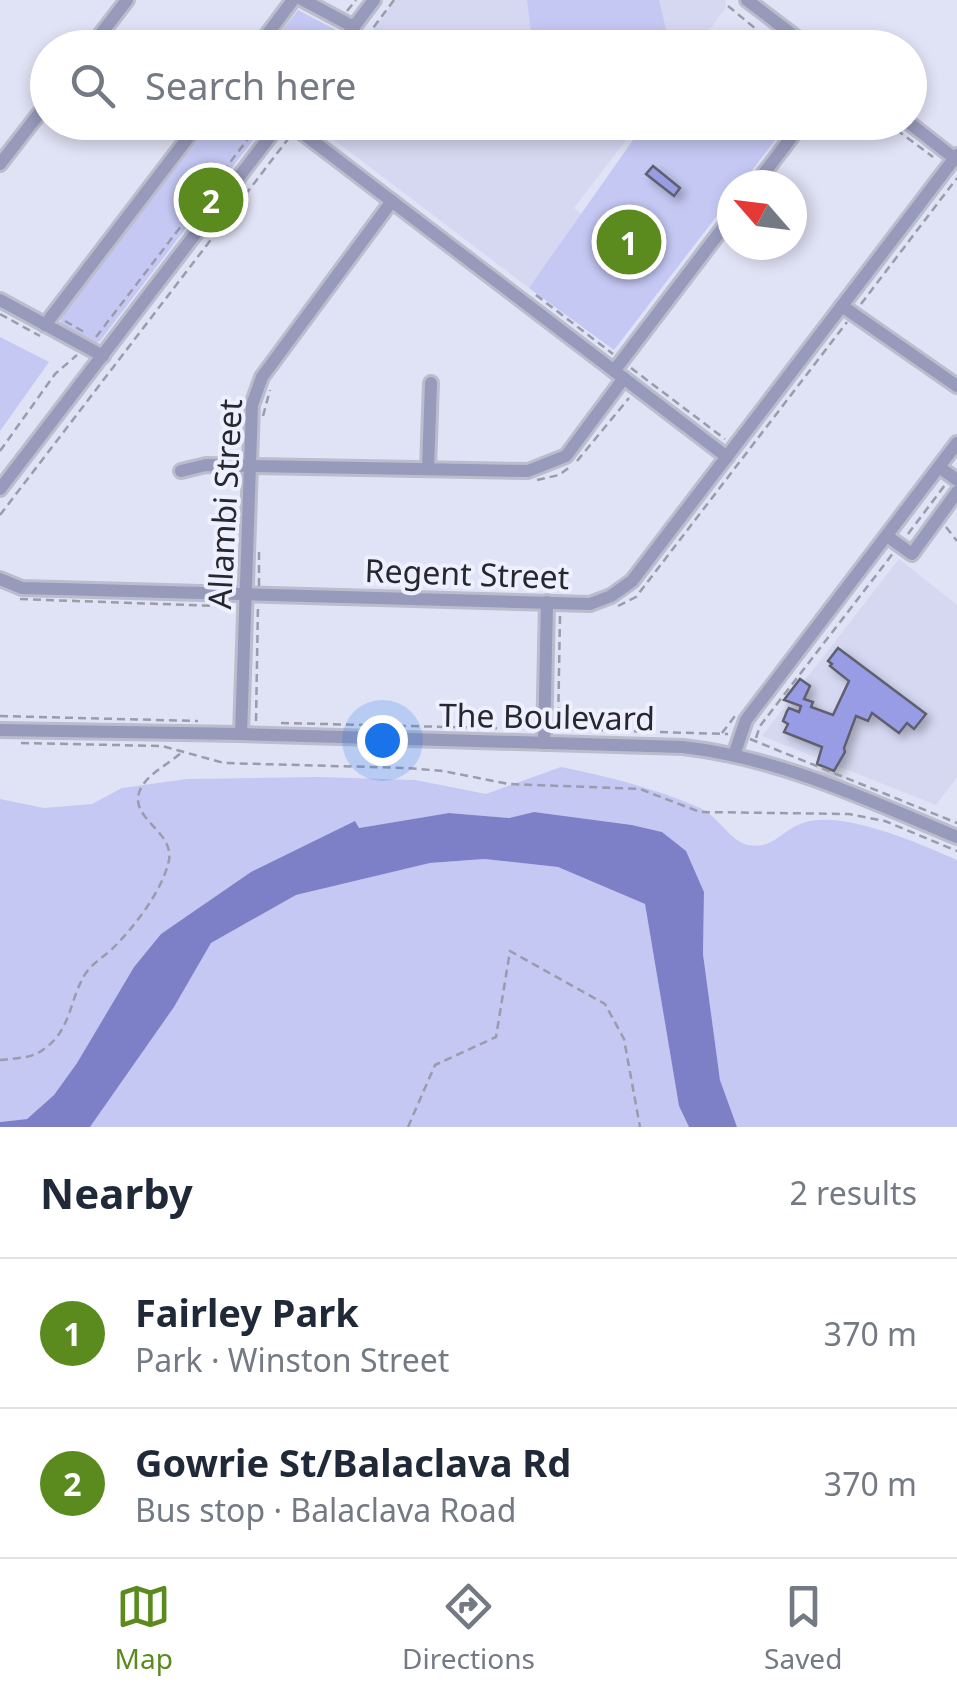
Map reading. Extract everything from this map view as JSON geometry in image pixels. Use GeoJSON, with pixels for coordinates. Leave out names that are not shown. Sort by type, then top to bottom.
{"type":"FeatureCollection","features":[{"type":"Feature","properties":{"kind":"street"},"geometry":{"type":"LineString","coordinates":[[104,30],[127,0]]}},
{"type":"Feature","properties":{"kind":"street"},"geometry":{"type":"LineString","coordinates":[[270,30],[293,0]]}},
{"type":"Feature","properties":{"kind":"street"},"geometry":{"type":"LineString","coordinates":[[303,0],[354,27]]}},
{"type":"Feature","properties":{"kind":"street"},"geometry":{"type":"LineString","coordinates":[[352,30],[374,0]]}},
{"type":"Feature","properties":{"kind":"street"},"geometry":{"type":"LineString","coordinates":[[747,0],[786,30]]}},
{"type":"Feature","properties":{"kind":"street"},"geometry":{"type":"LineString","coordinates":[[0,164],[30,125]]}},
{"type":"Feature","properties":{"kind":"street"},"geometry":{"type":"LineString","coordinates":[[927,135],[956,156]]}},
{"type":"Feature","properties":{"kind":"street"},"geometry":{"type":"LineString","coordinates":[[49,320],[186,140]]}},
{"type":"Feature","properties":{"kind":"street"},"geometry":{"type":"LineString","coordinates":[[0,488],[275,140]]}},
{"type":"Feature","properties":{"kind":"street"},"geometry":{"type":"LineString","coordinates":[[310,140],[727,456]]}},
{"type":"Feature","properties":{"kind":"street"},"geometry":{"type":"LineString","coordinates":[[767,170],[790,140]]}},
{"type":"Feature","properties":{"kind":"street","name":"Regent Street"},"geometry":{"type":"LineString","coordinates":[[0,579],[22,588],[250,602],[547,608],[590,604],[611,596],[632,581],[727,456],[847,310],[956,156]]}},
{"type":"Feature","properties":{"kind":"street","name":"Allambi Street"},"geometry":{"type":"LineString","coordinates":[[241,734],[250,602],[252,405],[262,376],[392,200]]}},
{"type":"Feature","properties":{"kind":"street"},"geometry":{"type":"LineString","coordinates":[[182,471],[206,465],[528,472],[566,456],[717,237]]}},
{"type":"Feature","properties":{"kind":"street"},"geometry":{"type":"LineString","coordinates":[[0,300],[49,320],[103,356]]}},
{"type":"Feature","properties":{"kind":"street"},"geometry":{"type":"LineString","coordinates":[[847,310],[957,386]]}},
{"type":"Feature","properties":{"kind":"street"},"geometry":{"type":"LineString","coordinates":[[428,469],[431,383]]}},
{"type":"Feature","properties":{"kind":"street"},"geometry":{"type":"LineString","coordinates":[[734,755],[742,726],[957,443]]}},
{"type":"Feature","properties":{"kind":"street"},"geometry":{"type":"LineString","coordinates":[[939,467],[954,478]]}},
{"type":"Feature","properties":{"kind":"street"},"geometry":{"type":"LineString","coordinates":[[886,536],[912,554],[957,492]]}},
{"type":"Feature","properties":{"kind":"street"},"geometry":{"type":"LineString","coordinates":[[544,742],[547,608]]}},
{"type":"Feature","properties":{"kind":"street","name":"The Boulevard"},"geometry":{"type":"LineString","coordinates":[[0,730],[662,746],[734,755],[795,772],[957,838]]}},
{"type":"Feature","properties":{"kind":"path"},"geometry":{"type":"LineString","coordinates":[[372,30],[394,0]]}},
{"type":"Feature","properties":{"kind":"path"},"geometry":{"type":"LineString","coordinates":[[728,6],[757,30]]}},
{"type":"Feature","properties":{"kind":"path"},"geometry":{"type":"LineString","coordinates":[[49,320],[95,338],[247,140]]}},
{"type":"Feature","properties":{"kind":"path"},"geometry":{"type":"LineString","coordinates":[[0,515],[276,140]]}},
{"type":"Feature","properties":{"kind":"path"},"geometry":{"type":"LineString","coordinates":[[910,140],[940,163]]}},
{"type":"Feature","properties":{"kind":"path"},"geometry":{"type":"LineString","coordinates":[[618,606],[636,597],[847,310],[957,178]]}},
{"type":"Feature","properties":{"kind":"path"},"geometry":{"type":"LineString","coordinates":[[0,314],[49,340]]}},
{"type":"Feature","properties":{"kind":"path"},"geometry":{"type":"LineString","coordinates":[[0,451],[55,374],[87,347]]}},
{"type":"Feature","properties":{"kind":"path"},"geometry":{"type":"LineString","coordinates":[[65,349],[73,360]]}},
{"type":"Feature","properties":{"kind":"path"},"geometry":{"type":"LineString","coordinates":[[756,740],[760,726],[954,478]]}},
{"type":"Feature","properties":{"kind":"path"},"geometry":{"type":"LineString","coordinates":[[938,518],[957,540]]}},
{"type":"Feature","properties":{"kind":"path"},"geometry":{"type":"LineString","coordinates":[[14,597],[27,602],[217,606]]}},
{"type":"Feature","properties":{"kind":"path"},"geometry":{"type":"LineString","coordinates":[[547,608],[560,613],[558,729]]}},
{"type":"Feature","properties":{"kind":"path"},"geometry":{"type":"LineString","coordinates":[[0,1060],[30,1056],[50,1045],[68,1022],[84,975],[118,941],[156,889],[170,850],[142,812],[138,794],[144,783],[183,751],[187,735]]}},
{"type":"Feature","properties":{"kind":"path"},"geometry":{"type":"LineString","coordinates":[[18,742],[162,746],[224,763],[407,768],[509,784],[640,789],[700,812],[848,814],[886,821],[957,850]]}},
{"type":"Feature","properties":{"kind":"path"},"geometry":{"type":"LineString","coordinates":[[408,1127],[435,1065],[496,1037],[510,951],[604,1004],[624,1039],[640,1127]]}},
{"type":"Feature","properties":{"kind":"shaded area"},"geometry":{"type":"Polygon","coordinates":[[[395,0],[726,2],[709,30],[372,30],[395,0]]]}},
{"type":"Feature","properties":{"kind":"shaded area"},"geometry":{"type":"Polygon","coordinates":[[[527,0],[659,0],[666,30],[531,30],[527,0]]]}},
{"type":"Feature","properties":{"kind":"shaded area"},"geometry":{"type":"Polygon","coordinates":[[[298,10],[336,30],[282,30],[298,10]]]}},
{"type":"Feature","properties":{"kind":"shaded area"},"geometry":{"type":"Polygon","coordinates":[[[198,140],[253,140],[100,341],[92,345],[60,327],[61,316],[198,140]]]}},
{"type":"Feature","properties":{"kind":"shaded area"},"geometry":{"type":"Polygon","coordinates":[[[334,140],[626,140],[574,208],[583,215],[529,288],[334,140]]]}},
{"type":"Feature","properties":{"kind":"shaded area"},"geometry":{"type":"Polygon","coordinates":[[[633,140],[775,140],[752,170],[717,170],[717,216],[614,350],[529,288],[633,140]]]}},
{"type":"Feature","properties":{"kind":"shaded area"},"geometry":{"type":"Polygon","coordinates":[[[0,337],[49,362],[0,431],[0,337]]]}},
{"type":"Feature","properties":{"kind":"shaded area"},"geometry":{"type":"Polygon","coordinates":[[[899,559],[957,605],[957,777],[936,805],[762,736],[899,559]]]}},
{"type":"Feature","properties":{"kind":"shaded area"},"geometry":{"type":"Polygon","coordinates":[[[561,767],[683,801],[706,812],[735,839],[748,845],[764,845],[803,823],[838,821],[881,830],[957,860],[957,1127],[737,1127],[720,1080],[703,954],[704,892],[686,852],[662,832],[534,812],[509,818],[449,813],[359,828],[207,905],[161,934],[134,967],[54,1095],[27,1119],[0,1122],[0,799],[44,808],[92,804],[122,788],[187,779],[319,777],[415,780],[486,794],[561,767]]]}},
{"type":"Feature","properties":{"kind":"shaded area"},"geometry":{"type":"Polygon","coordinates":[[[484,859],[558,867],[645,904],[679,1106],[689,1127],[90,1127],[174,1007],[211,943],[296,895],[430,863],[484,859]]]}},
{"type":"Feature","properties":{"kind":"water"},"geometry":{"type":"Polygon","coordinates":[[[534,812],[662,832],[686,851],[704,892],[703,954],[720,1080],[737,1127],[689,1127],[679,1106],[645,904],[558,867],[484,859],[430,863],[296,895],[211,943],[174,1007],[90,1127],[0,1127],[0,1122],[27,1119],[54,1095],[134,967],[161,934],[251,872],[355,821],[359,828],[449,813],[509,818],[534,812]]]}},
{"type":"Feature","properties":{"kind":"building"},"geometry":{"type":"Polygon","coordinates":[[[653,166],[680,188],[674,196],[646,174],[653,166]]]}},
{"type":"Feature","properties":{"kind":"building"},"geometry":{"type":"Polygon","coordinates":[[[838,648],[926,714],[914,729],[907,723],[899,733],[872,713],[868,721],[856,716],[845,752],[834,771],[817,764],[822,747],[784,732],[788,724],[783,721],[789,708],[799,712],[801,706],[784,700],[800,679],[810,686],[804,699],[813,702],[811,707],[833,715],[849,681],[828,661],[838,648]]]}},
{"type":"Feature","properties":{"kind":"place","name":"Gowrie St/Balaclava Rd"},"geometry":{"type":"Point","coordinates":[211,200]}},
{"type":"Feature","properties":{"kind":"place","name":"Fairley Park"},"geometry":{"type":"Point","coordinates":[629,242]}}]}
